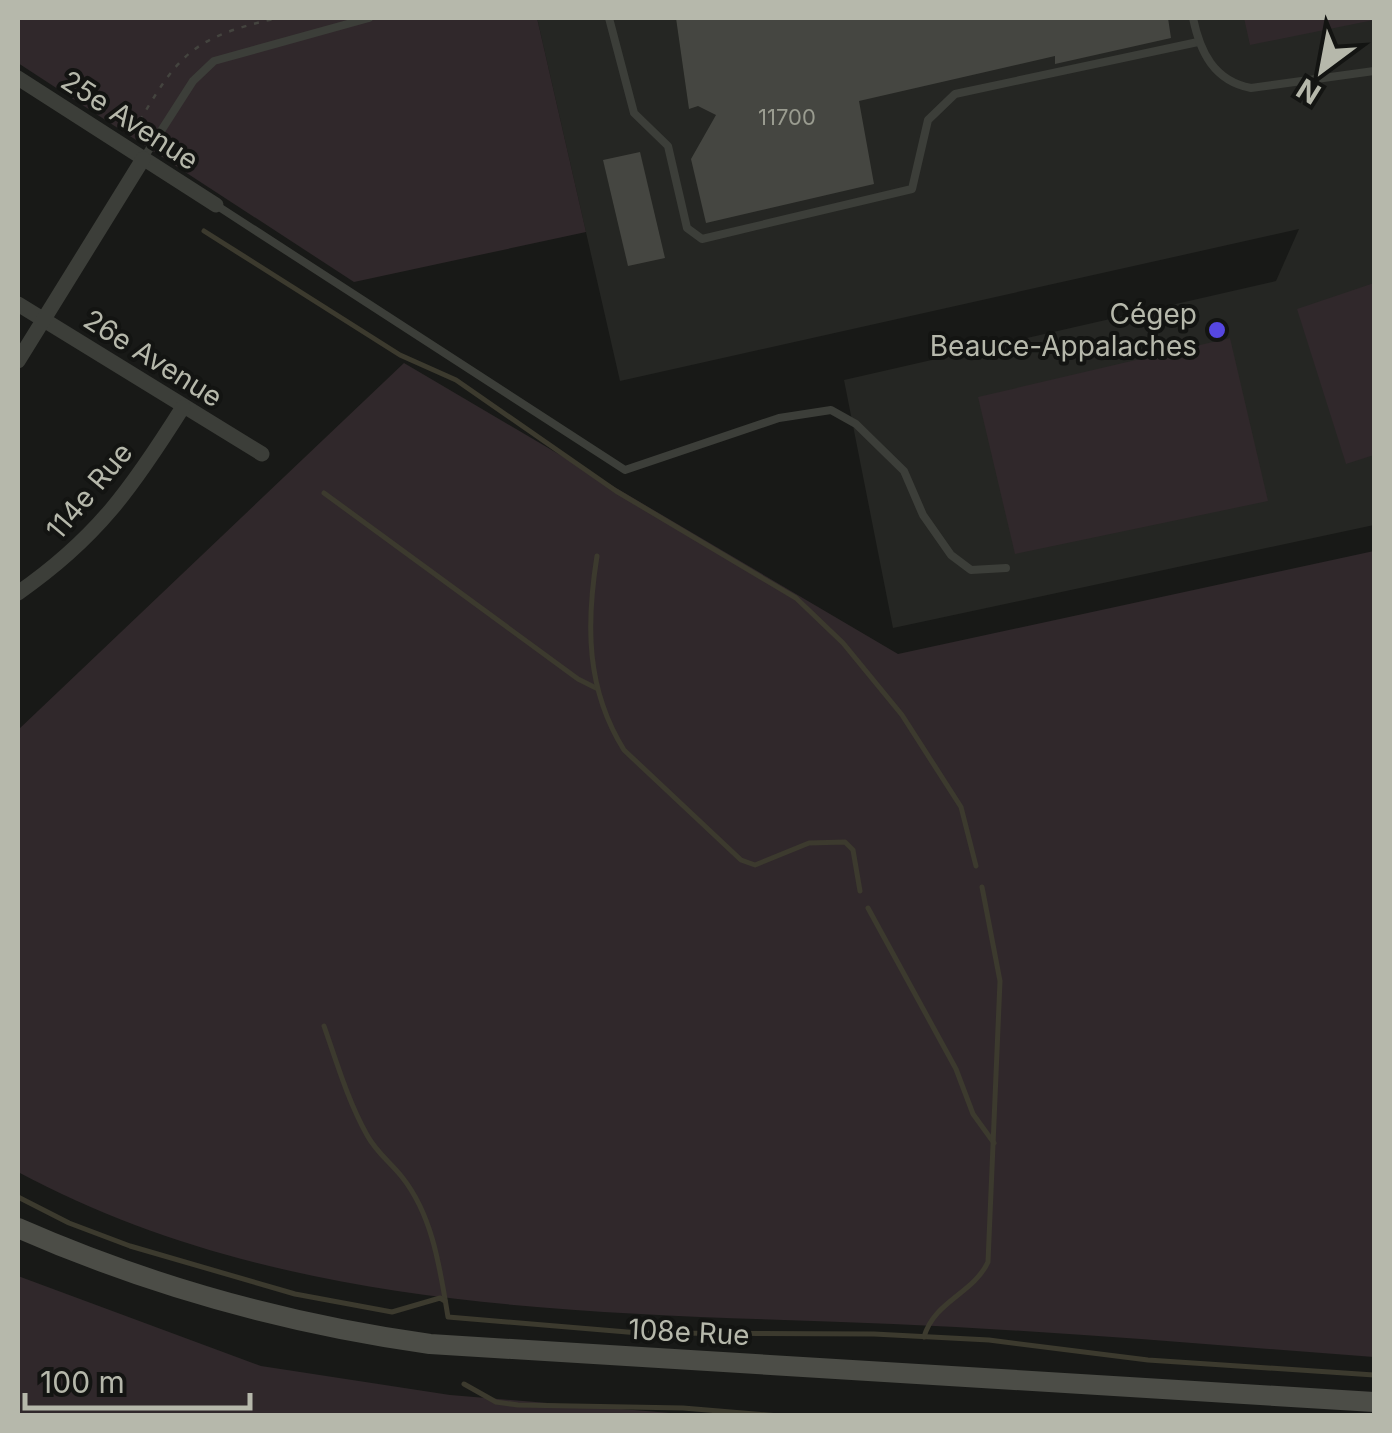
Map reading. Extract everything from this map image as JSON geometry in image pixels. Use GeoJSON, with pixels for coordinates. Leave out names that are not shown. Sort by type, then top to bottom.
{"type":"FeatureCollection","features":[{"type":"Feature","properties":{"kind":"main road","name":"108e Rue"},"geometry":{"type":"LineString","coordinates":[[18,1228],[170,1288],[347,1332],[430,1344],[1374,1402]]}},
{"type":"Feature","properties":{"kind":"street","name":"25e Avenue"},"geometry":{"type":"LineString","coordinates":[[18,78],[216,205]]}},
{"type":"Feature","properties":{"kind":"street"},"geometry":{"type":"LineString","coordinates":[[18,361],[143,159]]}},
{"type":"Feature","properties":{"kind":"street","name":"26e Avenue"},"geometry":{"type":"LineString","coordinates":[[18,304],[262,454]]}},
{"type":"Feature","properties":{"kind":"street","name":"114e Rue"},"geometry":{"type":"LineString","coordinates":[[18,593],[91,536],[137,479],[182,407]]}},
{"type":"Feature","properties":{"kind":"lane"},"geometry":{"type":"LineString","coordinates":[[143,159],[194,81],[214,62],[369,18]]}},
{"type":"Feature","properties":{"kind":"lane"},"geometry":{"type":"LineString","coordinates":[[609,18],[634,113],[668,146],[686,228],[702,239],[912,189],[928,120],[955,94],[1198,42]]}},
{"type":"Feature","properties":{"kind":"lane"},"geometry":{"type":"LineString","coordinates":[[1193,18],[1198,42],[1222,76],[1251,88],[1374,72]]}},
{"type":"Feature","properties":{"kind":"lane"},"geometry":{"type":"LineString","coordinates":[[216,205],[625,470],[764,422],[831,410],[856,424],[904,470],[923,514],[951,556],[971,570],[1006,568]]}},
{"type":"Feature","properties":{"kind":"shaded area"},"geometry":{"type":"Polygon","coordinates":[[[18,18],[537,18],[586,232],[354,282],[18,63],[18,18]]]}},
{"type":"Feature","properties":{"kind":"shaded area"},"geometry":{"type":"Polygon","coordinates":[[[537,18],[1374,18],[1374,525],[893,628],[844,380],[1276,281],[1299,229],[620,381],[537,18]]]}},
{"type":"Feature","properties":{"kind":"shaded area"},"geometry":{"type":"Polygon","coordinates":[[[1244,18],[1374,18],[1374,20],[1250,45],[1244,18]]]}},
{"type":"Feature","properties":{"kind":"shaded area"},"geometry":{"type":"Polygon","coordinates":[[[1374,283],[1374,455],[1346,464],[1297,309],[1374,283]]]}},
{"type":"Feature","properties":{"kind":"shaded area"},"geometry":{"type":"Polygon","coordinates":[[[1230,338],[1268,501],[1015,554],[978,397],[1230,338]]]}},
{"type":"Feature","properties":{"kind":"shaded area"},"geometry":{"type":"Polygon","coordinates":[[[404,363],[898,654],[1374,551],[1374,1357],[1014,1330],[557,1309],[445,1298],[335,1280],[226,1255],[121,1219],[18,1172],[18,730],[404,363]]]}},
{"type":"Feature","properties":{"kind":"shaded area"},"geometry":{"type":"Polygon","coordinates":[[[18,1276],[261,1366],[450,1395],[695,1415],[18,1415],[18,1276]]]}},
{"type":"Feature","properties":{"kind":"building"},"geometry":{"type":"Polygon","coordinates":[[[676,18],[1168,18],[1171,38],[1055,64],[1055,56],[859,101],[874,184],[706,223],[691,159],[716,115],[698,106],[689,109],[676,18]]]}},
{"type":"Feature","properties":{"kind":"building"},"geometry":{"type":"Polygon","coordinates":[[[640,152],[665,258],[628,266],[603,160],[640,152]]]}},
{"type":"Feature","properties":{"kind":"waterway"},"geometry":{"type":"LineString","coordinates":[[204,231],[400,355],[456,380],[616,491],[796,598],[843,643],[902,715],[961,807],[976,866]]}},
{"type":"Feature","properties":{"kind":"waterway"},"geometry":{"type":"LineString","coordinates":[[324,493],[578,679],[596,688]]}},
{"type":"Feature","properties":{"kind":"waterway"},"geometry":{"type":"LineString","coordinates":[[597,556],[591,607],[592,656],[602,704],[624,750],[741,860],[755,865],[809,843],[845,842],[853,850],[860,891]]}},
{"type":"Feature","properties":{"kind":"waterway"},"geometry":{"type":"LineString","coordinates":[[924,1337],[936,1315],[973,1282],[988,1262],[1000,981],[982,887]]}},
{"type":"Feature","properties":{"kind":"waterway"},"geometry":{"type":"LineString","coordinates":[[868,908],[956,1069],[973,1114],[994,1143]]}},
{"type":"Feature","properties":{"kind":"waterway"},"geometry":{"type":"LineString","coordinates":[[324,1026],[367,1135],[413,1192],[421,1209],[434,1244],[448,1317],[639,1333],[874,1334],[989,1340],[1148,1360],[1374,1375]]}},
{"type":"Feature","properties":{"kind":"waterway"},"geometry":{"type":"LineString","coordinates":[[18,1197],[69,1223],[130,1246],[295,1294],[392,1312],[440,1298],[445,1301]]}},
{"type":"Feature","properties":{"kind":"waterway"},"geometry":{"type":"LineString","coordinates":[[464,1384],[496,1402],[518,1405],[683,1408],[780,1416]]}},
{"type":"Feature","properties":{"kind":"place","name":"Cégep Beauce-Appalaches"},"geometry":{"type":"Point","coordinates":[1217,330]}}]}
